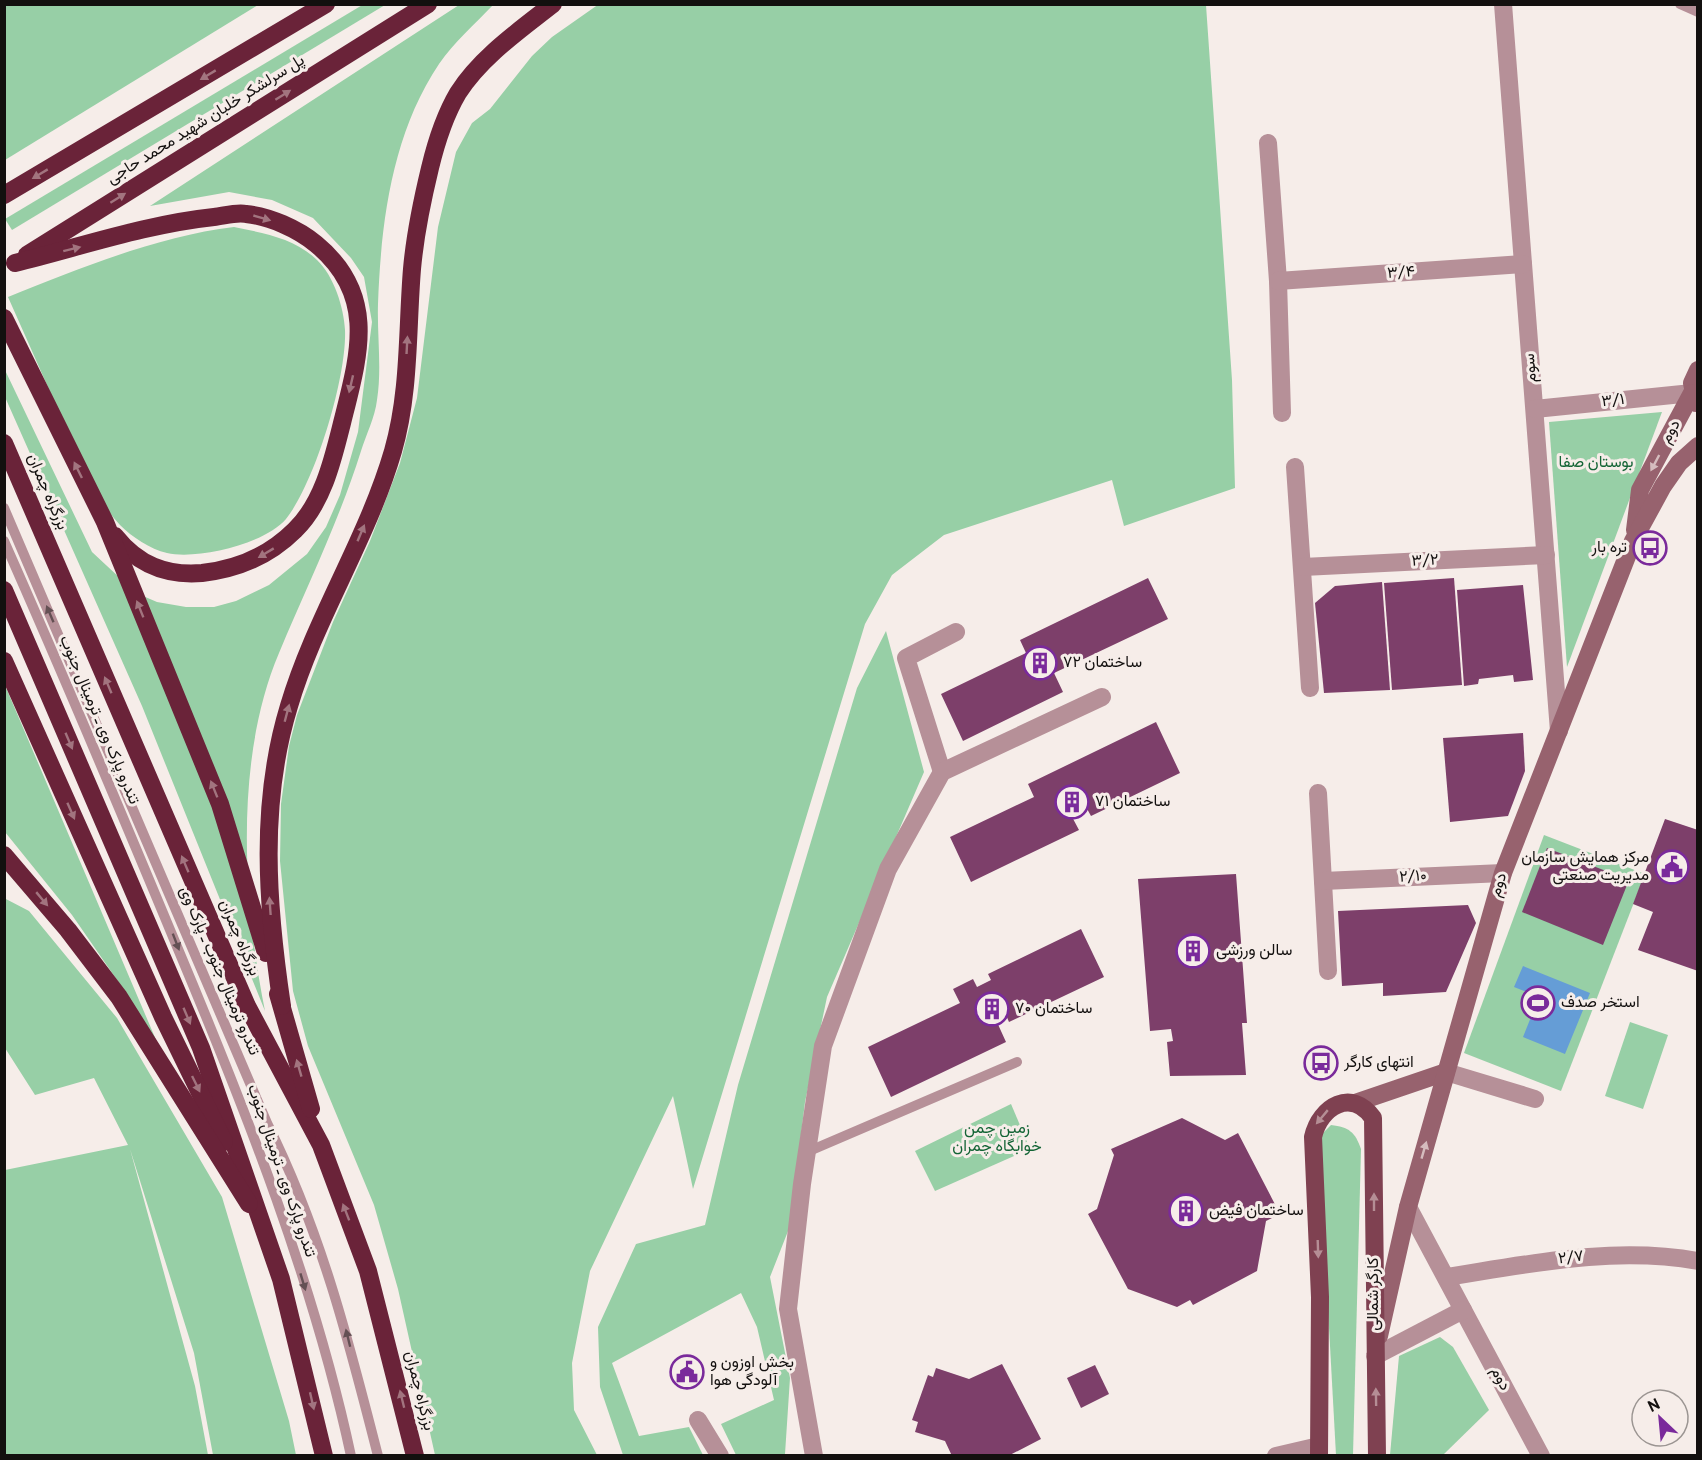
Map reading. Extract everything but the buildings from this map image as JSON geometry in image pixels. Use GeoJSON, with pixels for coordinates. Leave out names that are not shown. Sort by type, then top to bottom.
{"type":"FeatureCollection","features":[{"type":"Feature","properties":{"kind":"highway","name":"پل سرلشکر خلبان شهید محمد حاجی"},"geometry":{"type":"LineString","coordinates":[[10,266],[428,4]]}},
{"type":"Feature","properties":{"kind":"highway"},"geometry":{"type":"LineString","coordinates":[[282,1006],[272,940],[268,879],[269,808],[278,746],[289,704],[309,652],[376,498],[393,452],[406,387],[412,268],[418,223],[436,143],[458,92],[499,47],[553,4]]}},
{"type":"Feature","properties":{"kind":"highway"},"geometry":{"type":"LineString","coordinates":[[10,192],[319,9]]}},
{"type":"Feature","properties":{"kind":"highway"},"geometry":{"type":"LineString","coordinates":[[10,266],[185,220],[245,213],[277,223],[307,237],[332,257],[352,287],[359,315],[359,340],[352,380],[325,480],[297,529],[272,550],[251,561],[222,571],[191,574],[164,571],[145,565],[129,551],[105,522]]}},
{"type":"Feature","properties":{"kind":"highway"},"geometry":{"type":"LineString","coordinates":[[4,318],[105,522],[220,804],[282,1006],[321,1145]]}},
{"type":"Feature","properties":{"kind":"highway","name":"بزرگراه چمران"},"geometry":{"type":"LineString","coordinates":[[4,442],[247,1006],[321,1145],[368,1271],[415,1455]]}},
{"type":"Feature","properties":{"kind":"highway"},"geometry":{"type":"LineString","coordinates":[[4,590],[201,1048],[266,1230],[284,1290],[324,1455]]}},
{"type":"Feature","properties":{"kind":"highway"},"geometry":{"type":"LineString","coordinates":[[4,661],[163,1017],[266,1230]]}},
{"type":"Feature","properties":{"kind":"highway"},"geometry":{"type":"LineString","coordinates":[[4,855],[68,930],[119,997],[266,1230]]}},
{"type":"Feature","properties":{"kind":"main road","name":"دوم"},"geometry":{"type":"LineString","coordinates":[[1633,541],[1640,490],[1695,400],[1697,367]]}},
{"type":"Feature","properties":{"kind":"main road","name":"دوم"},"geometry":{"type":"LineString","coordinates":[[1375,1356],[1408,1207],[1503,873],[1633,541],[1668,478],[1679,463],[1698,446]]}},
{"type":"Feature","properties":{"kind":"main road"},"geometry":{"type":"LineString","coordinates":[[1319,1451],[1320,1320],[1314,1149],[1316,1125],[1322,1115],[1332,1107],[1355,1102],[1446,1072]]}},
{"type":"Feature","properties":{"kind":"main road","name":"کارگر شمالی"},"geometry":{"type":"LineString","coordinates":[[1355,1102],[1366,1108],[1373,1118],[1377,1455]]}},
{"type":"Feature","properties":{"kind":"street","name":"سوم"},"geometry":{"type":"LineString","coordinates":[[1503,4],[1559,731]]}},
{"type":"Feature","properties":{"kind":"street"},"geometry":{"type":"LineString","coordinates":[[1268,143],[1278,281],[1282,413]]}},
{"type":"Feature","properties":{"kind":"street","name":"۳/۴"},"geometry":{"type":"LineString","coordinates":[[1278,281],[1523,264]]}},
{"type":"Feature","properties":{"kind":"street","name":"۳/۱"},"geometry":{"type":"LineString","coordinates":[[1534,409],[1695,400]]}},
{"type":"Feature","properties":{"kind":"street"},"geometry":{"type":"LineString","coordinates":[[1295,467],[1310,688]]}},
{"type":"Feature","properties":{"kind":"street","name":"۳/۲"},"geometry":{"type":"LineString","coordinates":[[1303,567],[1546,555]]}},
{"type":"Feature","properties":{"kind":"street"},"geometry":{"type":"LineString","coordinates":[[942,772],[906,658],[956,632]]}},
{"type":"Feature","properties":{"kind":"street"},"geometry":{"type":"LineString","coordinates":[[814,1455],[788,1309],[807,1152],[823,1046],[888,869],[942,772],[1102,697]]}},
{"type":"Feature","properties":{"kind":"street"},"geometry":{"type":"LineString","coordinates":[[1318,793],[1328,971]]}},
{"type":"Feature","properties":{"kind":"street","name":"۲/۱۰"},"geometry":{"type":"LineString","coordinates":[[1323,881],[1503,873]]}},
{"type":"Feature","properties":{"kind":"street"},"geometry":{"type":"LineString","coordinates":[[1446,1072],[1535,1099]]}},
{"type":"Feature","properties":{"kind":"street","name":"دوم"},"geometry":{"type":"LineString","coordinates":[[1408,1207],[1541,1455]]}},
{"type":"Feature","properties":{"kind":"street","name":"۲/۷"},"geometry":{"type":"LineString","coordinates":[[1446,1277],[1582,1256],[1663,1255],[1698,1261]]}},
{"type":"Feature","properties":{"kind":"street"},"geometry":{"type":"LineString","coordinates":[[1375,1356],[1463,1310]]}},
{"type":"Feature","properties":{"kind":"street"},"geometry":{"type":"LineString","coordinates":[[698,1420],[720,1455]]}},
{"type":"Feature","properties":{"kind":"street"},"geometry":{"type":"LineString","coordinates":[[1276,1455],[1319,1451]]}},
{"type":"Feature","properties":{"kind":"lane"},"geometry":{"type":"LineString","coordinates":[[1680,4],[1698,12]]}},
{"type":"Feature","properties":{"kind":"lane","name":"تندرو ترمینال جنوب ـ پارک وی"},"geometry":{"type":"LineString","coordinates":[[4,508],[267,1123],[304,1202],[343,1316],[378,1455]]}},
{"type":"Feature","properties":{"kind":"lane","name":"تندرو پارک وی ـ ترمینال جنوب"},"geometry":{"type":"LineString","coordinates":[[4,541],[148,872],[235,1082],[289,1236],[343,1417],[351,1455]]}},
{"type":"Feature","properties":{"kind":"lane"},"geometry":{"type":"LineString","coordinates":[[807,1152],[1017,1062]]}},
{"type":"Feature","properties":{"kind":"green space"},"geometry":{"type":"Polygon","coordinates":[[[5,4],[258,4],[258,5],[5,160],[5,4]]]}},
{"type":"Feature","properties":{"kind":"green space"},"geometry":{"type":"Polygon","coordinates":[[[364,4],[385,5],[12,230],[5,219],[364,4]]]}},
{"type":"Feature","properties":{"kind":"green space"},"geometry":{"type":"Polygon","coordinates":[[[599,4],[1206,5],[1232,380],[1235,488],[1124,526],[1112,480],[944,535],[892,575],[865,624],[693,1189],[673,1096],[590,1271],[572,1363],[574,1410],[597,1455],[435,1455],[398,1289],[374,1205],[308,1046],[293,991],[280,861],[281,804],[289,746],[297,715],[333,622],[370,541],[400,463],[417,398],[438,227],[456,152],[472,123],[490,109],[532,56],[552,37],[599,4]]]}},
{"type":"Feature","properties":{"kind":"green space"},"geometry":{"type":"Polygon","coordinates":[[[459,5],[493,5],[439,64],[423,91],[400,149],[386,210],[382,242],[378,304],[379,376],[374,413],[343,503],[279,653],[265,694],[255,738],[249,784],[248,877],[257,968],[265,1011],[142,706],[5,397],[4,368],[92,552],[136,593],[157,602],[186,607],[214,607],[236,601],[269,585],[307,554],[326,527],[340,495],[358,432],[372,322],[364,277],[351,258],[313,218],[272,200],[229,192],[150,206],[459,5]]]}},
{"type":"Feature","properties":{"kind":"green space"},"geometry":{"type":"Polygon","coordinates":[[[234,227],[289,241],[299,246],[323,267],[337,293],[344,321],[341,374],[318,456],[308,481],[286,519],[263,536],[230,548],[195,554],[167,553],[154,549],[136,538],[120,525],[107,508],[77,451],[8,297],[90,265],[148,246],[205,231],[234,227]]]}},
{"type":"Feature","properties":{"kind":"green space","name":"بوستان صفا"},"geometry":{"type":"Polygon","coordinates":[[[1662,412],[1567,667],[1549,422],[1662,412]]]}},
{"type":"Feature","properties":{"kind":"green space"},"geometry":{"type":"Polygon","coordinates":[[[886,631],[924,772],[827,997],[805,1102],[790,1226],[770,1277],[790,1378],[785,1454],[736,1455],[721,1424],[774,1400],[757,1327],[741,1293],[612,1363],[639,1436],[689,1427],[703,1455],[623,1455],[600,1387],[598,1327],[636,1244],[705,1225],[738,1085],[857,688],[886,631]]]}},
{"type":"Feature","properties":{"kind":"green space"},"geometry":{"type":"Polygon","coordinates":[[[4,683],[165,1061],[124,990],[72,915],[5,832],[4,683]]]}},
{"type":"Feature","properties":{"kind":"green space","name":"استخر صدف"},"geometry":{"type":"Polygon","coordinates":[[[1544,835],[1645,874],[1561,1091],[1464,1053],[1544,835]]]}},
{"type":"Feature","properties":{"kind":"green space"},"geometry":{"type":"Polygon","coordinates":[[[4,898],[29,911],[117,1018],[222,1197],[289,1421],[296,1455],[213,1455],[194,1353],[130,1149],[195,1386],[208,1455],[5,1455],[5,1170],[128,1145],[94,1078],[35,1095],[5,1048],[4,898]]]}},
{"type":"Feature","properties":{"kind":"green space"},"geometry":{"type":"Polygon","coordinates":[[[1630,1022],[1668,1035],[1643,1109],[1605,1096],[1630,1022]]]}},
{"type":"Feature","properties":{"kind":"green space","name":"زمین چمن خوابگاه چمران"},"geometry":{"type":"Polygon","coordinates":[[[1011,1104],[1030,1149],[935,1191],[915,1151],[1011,1104]]]}},
{"type":"Feature","properties":{"kind":"green space"},"geometry":{"type":"Polygon","coordinates":[[[1331,1125],[1350,1131],[1361,1149],[1353,1455],[1336,1455],[1319,1145],[1323,1133],[1331,1125]]]}},
{"type":"Feature","properties":{"kind":"green space"},"geometry":{"type":"Polygon","coordinates":[[[1440,1337],[1453,1347],[1489,1410],[1443,1455],[1390,1455],[1399,1356],[1440,1337]]]}},
{"type":"Feature","properties":{"kind":"water"},"geometry":{"type":"Polygon","coordinates":[[[1523,966],[1590,993],[1565,1054],[1523,1037],[1539,997],[1514,987],[1523,966]]]}},
{"type":"Feature","properties":{"kind":"place","name":"تره بار"},"geometry":{"type":"Point","coordinates":[1650,548]}},
{"type":"Feature","properties":{"kind":"place","name":"ساختمان ۷۲"},"geometry":{"type":"Point","coordinates":[1040,663]}},
{"type":"Feature","properties":{"kind":"place","name":"ساختمان ۷۱"},"geometry":{"type":"Point","coordinates":[1072,802]}},
{"type":"Feature","properties":{"kind":"place","name":"مرکز همایش سازمان مدیریت صنعتی"},"geometry":{"type":"Point","coordinates":[1672,867]}},
{"type":"Feature","properties":{"kind":"place","name":"سالن ورزشی"},"geometry":{"type":"Point","coordinates":[1193,951]}},
{"type":"Feature","properties":{"kind":"place","name":"استخر صدف"},"geometry":{"type":"Point","coordinates":[1538,1003]}},
{"type":"Feature","properties":{"kind":"place","name":"ساختمان ۷۰"},"geometry":{"type":"Point","coordinates":[992,1009]}},
{"type":"Feature","properties":{"kind":"place","name":"انتهای کارگر"},"geometry":{"type":"Point","coordinates":[1321,1063]}},
{"type":"Feature","properties":{"kind":"place","name":"ساختمان فیض"},"geometry":{"type":"Point","coordinates":[1186,1211]}},
{"type":"Feature","properties":{"kind":"place","name":"بخش اوزون و آلودگی هوا"},"geometry":{"type":"Point","coordinates":[687,1372]}}]}
